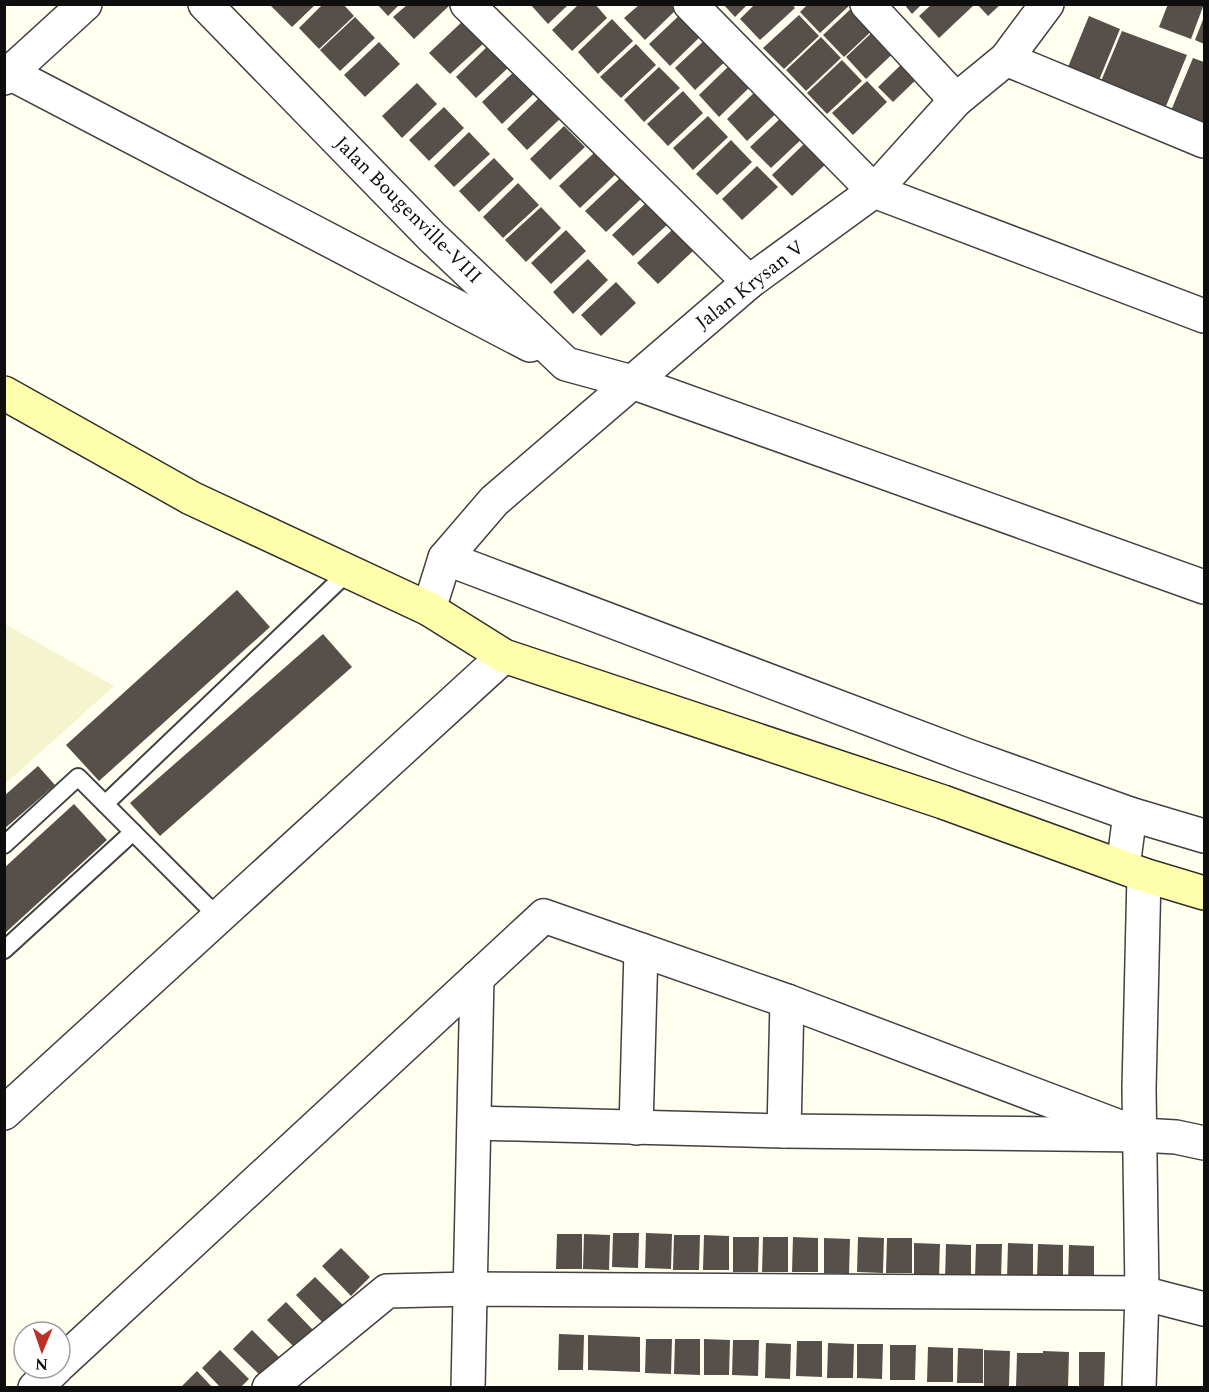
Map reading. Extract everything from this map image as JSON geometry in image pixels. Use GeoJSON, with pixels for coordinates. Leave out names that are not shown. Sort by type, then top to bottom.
{"type":"FeatureCollection","features":[{"type":"Feature","properties":{"kind":"street"},"geometry":{"type":"LineString","coordinates":[[85,4],[6,74],[396,273],[566,364]]}},
{"type":"Feature","properties":{"kind":"street","name":"Jalan Bougenville-VIII"},"geometry":{"type":"LineString","coordinates":[[205,4],[432,237],[566,364],[632,382],[1200,580]]}},
{"type":"Feature","properties":{"kind":"street"},"geometry":{"type":"LineString","coordinates":[[467,4],[749,282]]}},
{"type":"Feature","properties":{"kind":"street"},"geometry":{"type":"LineString","coordinates":[[690,4],[874,191],[1204,316]]}},
{"type":"Feature","properties":{"kind":"street"},"geometry":{"type":"LineString","coordinates":[[867,4],[956,100]]}},
{"type":"Feature","properties":{"kind":"street","name":"Jalan Krysan V"},"geometry":{"type":"LineString","coordinates":[[445,558],[494,501],[632,382],[749,282],[874,191],[956,100],[1006,59],[1047,4]]}},
{"type":"Feature","properties":{"kind":"street"},"geometry":{"type":"LineString","coordinates":[[1006,59],[1204,141]]}},
{"type":"Feature","properties":{"kind":"street"},"geometry":{"type":"LineString","coordinates":[[4,393],[191,498],[429,609],[504,656],[943,802],[1133,871],[1204,893]]}},
{"type":"Feature","properties":{"kind":"street"},"geometry":{"type":"LineString","coordinates":[[429,609],[445,558],[964,755],[1130,814],[1204,836]]}},
{"type":"Feature","properties":{"kind":"street"},"geometry":{"type":"LineString","coordinates":[[4,1113],[504,656]]}},
{"type":"Feature","properties":{"kind":"street"},"geometry":{"type":"LineString","coordinates":[[1130,814],[1141,1135],[1142,1293],[1139,1388]]}},
{"type":"Feature","properties":{"kind":"street"},"geometry":{"type":"LineString","coordinates":[[72,1353],[544,916],[787,1001],[1141,1135]]}},
{"type":"Feature","properties":{"kind":"street"},"geometry":{"type":"LineString","coordinates":[[636,1128],[641,950]]}},
{"type":"Feature","properties":{"kind":"street"},"geometry":{"type":"LineString","coordinates":[[468,1388],[477,978]]}},
{"type":"Feature","properties":{"kind":"street"},"geometry":{"type":"LineString","coordinates":[[784,1131],[787,1001]]}},
{"type":"Feature","properties":{"kind":"street"},"geometry":{"type":"LineString","coordinates":[[475,1123],[784,1131],[1141,1135],[1176,1137],[1204,1143]]}},
{"type":"Feature","properties":{"kind":"street"},"geometry":{"type":"LineString","coordinates":[[269,1388],[387,1291],[471,1289],[1142,1293],[1204,1309]]}},
{"type":"Feature","properties":{"kind":"lane"},"geometry":{"type":"LineString","coordinates":[[105,804],[348,572]]}},
{"type":"Feature","properties":{"kind":"lane"},"geometry":{"type":"LineString","coordinates":[[4,845],[78,777],[218,917]]}},
{"type":"Feature","properties":{"kind":"lane"},"geometry":{"type":"LineString","coordinates":[[4,950],[133,832]]}},
{"type":"Feature","properties":{"kind":"green space"},"geometry":{"type":"Polygon","coordinates":[[[5,624],[114,686],[5,784],[5,624]]]}},
{"type":"Feature","properties":{"kind":"building"},"geometry":{"type":"Polygon","coordinates":[[[273,4],[316,4],[292,27],[271,6],[273,4]]]}},
{"type":"Feature","properties":{"kind":"building"},"geometry":{"type":"Polygon","coordinates":[[[323,4],[343,4],[354,16],[319,49],[299,28],[323,4]]]}},
{"type":"Feature","properties":{"kind":"building"},"geometry":{"type":"Polygon","coordinates":[[[377,4],[400,4],[388,16],[377,4]]]}},
{"type":"Feature","properties":{"kind":"building"},"geometry":{"type":"Polygon","coordinates":[[[530,4],[569,4],[548,24],[530,4]]]}},
{"type":"Feature","properties":{"kind":"building"},"geometry":{"type":"Polygon","coordinates":[[[579,4],[595,4],[607,18],[572,51],[552,30],[579,4]]]}},
{"type":"Feature","properties":{"kind":"building"},"geometry":{"type":"Polygon","coordinates":[[[723,4],[748,4],[735,17],[723,4]]]}},
{"type":"Feature","properties":{"kind":"building"},"geometry":{"type":"Polygon","coordinates":[[[755,4],[792,4],[795,8],[760,40],[740,19],[755,4]]]}},
{"type":"Feature","properties":{"kind":"building"},"geometry":{"type":"Polygon","coordinates":[[[808,4],[851,4],[820,33],[800,12],[808,4]]]}},
{"type":"Feature","properties":{"kind":"building"},"geometry":{"type":"Polygon","coordinates":[[[856,4],[879,24],[844,57],[823,35],[856,4]]]}},
{"type":"Feature","properties":{"kind":"building"},"geometry":{"type":"Polygon","coordinates":[[[904,4],[922,4],[912,14],[904,4]]]}},
{"type":"Feature","properties":{"kind":"building"},"geometry":{"type":"Polygon","coordinates":[[[932,4],[975,4],[939,38],[919,16],[932,4]]]}},
{"type":"Feature","properties":{"kind":"building"},"geometry":{"type":"Polygon","coordinates":[[[977,4],[1001,4],[988,16],[977,4]]]}},
{"type":"Feature","properties":{"kind":"building"},"geometry":{"type":"Polygon","coordinates":[[[1168,4],[1204,4],[1191,39],[1159,27],[1168,4]]]}},
{"type":"Feature","properties":{"kind":"building"},"geometry":{"type":"Polygon","coordinates":[[[407,5],[450,5],[414,39],[393,17],[407,5]]]}},
{"type":"Feature","properties":{"kind":"building"},"geometry":{"type":"Polygon","coordinates":[[[639,5],[680,6],[645,40],[624,18],[639,5]]]}},
{"type":"Feature","properties":{"kind":"building"},"geometry":{"type":"Polygon","coordinates":[[[684,11],[704,33],[670,66],[649,44],[684,11]]]}},
{"type":"Feature","properties":{"kind":"building"},"geometry":{"type":"Polygon","coordinates":[[[799,15],[819,36],[784,69],[763,48],[799,15]]]}},
{"type":"Feature","properties":{"kind":"building"},"geometry":{"type":"Polygon","coordinates":[[[1089,16],[1120,29],[1097,85],[1066,72],[1089,16]]]}},
{"type":"Feature","properties":{"kind":"building"},"geometry":{"type":"Polygon","coordinates":[[[355,17],[375,38],[340,71],[320,50],[355,17]]]}},
{"type":"Feature","properties":{"kind":"building"},"geometry":{"type":"Polygon","coordinates":[[[1204,17],[1204,44],[1195,40],[1204,17]]]}},
{"type":"Feature","properties":{"kind":"building"},"geometry":{"type":"Polygon","coordinates":[[[612,19],[633,41],[598,74],[578,52],[612,19]]]}},
{"type":"Feature","properties":{"kind":"building"},"geometry":{"type":"Polygon","coordinates":[[[464,20],[485,42],[450,74],[429,53],[464,20]]]}},
{"type":"Feature","properties":{"kind":"building"},"geometry":{"type":"Polygon","coordinates":[[[881,24],[901,46],[866,79],[846,57],[881,24]]]}},
{"type":"Feature","properties":{"kind":"building"},"geometry":{"type":"Polygon","coordinates":[[[1122,31],[1187,55],[1164,111],[1099,86],[1122,31]]]}},
{"type":"Feature","properties":{"kind":"building"},"geometry":{"type":"Polygon","coordinates":[[[710,35],[730,57],[695,90],[675,68],[710,35]]]}},
{"type":"Feature","properties":{"kind":"building"},"geometry":{"type":"Polygon","coordinates":[[[821,37],[841,58],[806,91],[786,70],[821,37]]]}},
{"type":"Feature","properties":{"kind":"building"},"geometry":{"type":"Polygon","coordinates":[[[379,42],[400,64],[365,97],[344,75],[379,42]]]}},
{"type":"Feature","properties":{"kind":"building"},"geometry":{"type":"Polygon","coordinates":[[[491,43],[511,65],[476,98],[456,77],[491,43]]]}},
{"type":"Feature","properties":{"kind":"building"},"geometry":{"type":"Polygon","coordinates":[[[636,44],[656,65],[621,98],[600,77],[636,44]]]}},
{"type":"Feature","properties":{"kind":"building"},"geometry":{"type":"Polygon","coordinates":[[[1193,58],[1204,62],[1204,120],[1202,126],[1170,113],[1193,58]]]}},
{"type":"Feature","properties":{"kind":"building"},"geometry":{"type":"Polygon","coordinates":[[[907,59],[921,75],[893,102],[878,87],[907,59]]]}},
{"type":"Feature","properties":{"kind":"building"},"geometry":{"type":"Polygon","coordinates":[[[842,60],[862,81],[827,114],[807,93],[842,60]]]}},
{"type":"Feature","properties":{"kind":"building"},"geometry":{"type":"Polygon","coordinates":[[[733,62],[754,83],[719,117],[699,95],[733,62]]]}},
{"type":"Feature","properties":{"kind":"building"},"geometry":{"type":"Polygon","coordinates":[[[659,67],[680,88],[644,122],[624,100],[659,67]]]}},
{"type":"Feature","properties":{"kind":"building"},"geometry":{"type":"Polygon","coordinates":[[[517,69],[537,91],[502,124],[482,102],[517,69]]]}},
{"type":"Feature","properties":{"kind":"building"},"geometry":{"type":"Polygon","coordinates":[[[867,81],[887,102],[853,135],[832,113],[867,81]]]}},
{"type":"Feature","properties":{"kind":"building"},"geometry":{"type":"Polygon","coordinates":[[[417,83],[437,104],[402,138],[382,116],[417,83]]]}},
{"type":"Feature","properties":{"kind":"building"},"geometry":{"type":"Polygon","coordinates":[[[761,86],[782,108],[747,141],[727,119],[761,86]]]}},
{"type":"Feature","properties":{"kind":"building"},"geometry":{"type":"Polygon","coordinates":[[[683,91],[703,113],[668,146],[647,124],[683,91]]]}},
{"type":"Feature","properties":{"kind":"building"},"geometry":{"type":"Polygon","coordinates":[[[541,96],[562,117],[527,150],[507,129],[541,96]]]}},
{"type":"Feature","properties":{"kind":"building"},"geometry":{"type":"Polygon","coordinates":[[[444,107],[464,128],[429,161],[409,140],[444,107]]]}},
{"type":"Feature","properties":{"kind":"building"},"geometry":{"type":"Polygon","coordinates":[[[786,113],[806,135],[771,168],[750,147],[786,113]]]}},
{"type":"Feature","properties":{"kind":"building"},"geometry":{"type":"Polygon","coordinates":[[[708,116],[728,137],[693,170],[673,148],[708,116]]]}},
{"type":"Feature","properties":{"kind":"building"},"geometry":{"type":"Polygon","coordinates":[[[564,126],[585,147],[550,180],[530,159],[564,126]]]}},
{"type":"Feature","properties":{"kind":"building"},"geometry":{"type":"Polygon","coordinates":[[[469,132],[490,154],[454,187],[434,166],[469,132]]]}},
{"type":"Feature","properties":{"kind":"building"},"geometry":{"type":"Polygon","coordinates":[[[731,140],[752,162],[717,195],[696,174],[731,140]]]}},
{"type":"Feature","properties":{"kind":"building"},"geometry":{"type":"Polygon","coordinates":[[[806,142],[827,163],[792,196],[772,175],[806,142]]]}},
{"type":"Feature","properties":{"kind":"building"},"geometry":{"type":"Polygon","coordinates":[[[594,153],[615,175],[580,208],[559,186],[594,153]]]}},
{"type":"Feature","properties":{"kind":"building"},"geometry":{"type":"Polygon","coordinates":[[[494,158],[514,179],[479,212],[459,191],[494,158]]]}},
{"type":"Feature","properties":{"kind":"building"},"geometry":{"type":"Polygon","coordinates":[[[757,166],[778,187],[742,220],[722,199],[757,166]]]}},
{"type":"Feature","properties":{"kind":"building"},"geometry":{"type":"Polygon","coordinates":[[[621,177],[641,199],[606,232],[585,211],[621,177]]]}},
{"type":"Feature","properties":{"kind":"building"},"geometry":{"type":"Polygon","coordinates":[[[518,183],[539,205],[503,238],[483,217],[518,183]]]}},
{"type":"Feature","properties":{"kind":"building"},"geometry":{"type":"Polygon","coordinates":[[[647,202],[668,224],[633,256],[612,235],[647,202]]]}},
{"type":"Feature","properties":{"kind":"building"},"geometry":{"type":"Polygon","coordinates":[[[541,207],[561,228],[526,262],[505,240],[541,207]]]}},
{"type":"Feature","properties":{"kind":"building"},"geometry":{"type":"Polygon","coordinates":[[[566,230],[586,251],[551,284],[531,263],[566,230]]]}},
{"type":"Feature","properties":{"kind":"building"},"geometry":{"type":"Polygon","coordinates":[[[672,230],[693,251],[658,284],[637,263],[672,230]]]}},
{"type":"Feature","properties":{"kind":"building"},"geometry":{"type":"Polygon","coordinates":[[[588,259],[608,280],[573,314],[553,292],[588,259]]]}},
{"type":"Feature","properties":{"kind":"building"},"geometry":{"type":"Polygon","coordinates":[[[616,282],[636,303],[601,336],[581,315],[616,282]]]}},
{"type":"Feature","properties":{"kind":"building"},"geometry":{"type":"Polygon","coordinates":[[[237,590],[270,627],[99,781],[66,745],[237,590]]]}},
{"type":"Feature","properties":{"kind":"building"},"geometry":{"type":"Polygon","coordinates":[[[323,634],[352,667],[160,836],[130,803],[323,634]]]}},
{"type":"Feature","properties":{"kind":"building"},"geometry":{"type":"Polygon","coordinates":[[[38,766],[55,785],[4,829],[4,796],[38,766]]]}},
{"type":"Feature","properties":{"kind":"building"},"geometry":{"type":"Polygon","coordinates":[[[74,804],[107,840],[4,934],[4,868],[74,804]]]}},
{"type":"Feature","properties":{"kind":"building"},"geometry":{"type":"Polygon","coordinates":[[[613,1233],[639,1233],[638,1268],[612,1267],[613,1233]]]}},
{"type":"Feature","properties":{"kind":"building"},"geometry":{"type":"Polygon","coordinates":[[[646,1233],[672,1234],[671,1269],[645,1268],[646,1233]]]}},
{"type":"Feature","properties":{"kind":"building"},"geometry":{"type":"Polygon","coordinates":[[[557,1234],[582,1234],[582,1269],[556,1269],[557,1234]]]}},
{"type":"Feature","properties":{"kind":"building"},"geometry":{"type":"Polygon","coordinates":[[[584,1234],[610,1235],[609,1270],[583,1269],[584,1234]]]}},
{"type":"Feature","properties":{"kind":"building"},"geometry":{"type":"Polygon","coordinates":[[[674,1235],[700,1235],[699,1270],[673,1270],[674,1235]]]}},
{"type":"Feature","properties":{"kind":"building"},"geometry":{"type":"Polygon","coordinates":[[[704,1235],[729,1236],[729,1270],[703,1270],[704,1235]]]}},
{"type":"Feature","properties":{"kind":"building"},"geometry":{"type":"Polygon","coordinates":[[[733,1237],[759,1237],[758,1272],[733,1272],[733,1237]]]}},
{"type":"Feature","properties":{"kind":"building"},"geometry":{"type":"Polygon","coordinates":[[[763,1237],[788,1237],[788,1272],[762,1272],[763,1237]]]}},
{"type":"Feature","properties":{"kind":"building"},"geometry":{"type":"Polygon","coordinates":[[[793,1237],[818,1238],[818,1272],[792,1272],[793,1237]]]}},
{"type":"Feature","properties":{"kind":"building"},"geometry":{"type":"Polygon","coordinates":[[[858,1237],[884,1238],[883,1273],[857,1272],[858,1237]]]}},
{"type":"Feature","properties":{"kind":"building"},"geometry":{"type":"Polygon","coordinates":[[[824,1238],[850,1239],[849,1274],[824,1273],[824,1238]]]}},
{"type":"Feature","properties":{"kind":"building"},"geometry":{"type":"Polygon","coordinates":[[[887,1238],[912,1238],[912,1273],[886,1273],[887,1238]]]}},
{"type":"Feature","properties":{"kind":"building"},"geometry":{"type":"Polygon","coordinates":[[[914,1243],[940,1244],[939,1279],[914,1278],[914,1243]]]}},
{"type":"Feature","properties":{"kind":"building"},"geometry":{"type":"Polygon","coordinates":[[[1008,1243],[1033,1244],[1033,1279],[1007,1279],[1008,1243]]]}},
{"type":"Feature","properties":{"kind":"building"},"geometry":{"type":"Polygon","coordinates":[[[946,1244],[971,1245],[971,1280],[945,1280],[946,1244]]]}},
{"type":"Feature","properties":{"kind":"building"},"geometry":{"type":"Polygon","coordinates":[[[976,1244],[1002,1244],[1001,1279],[975,1278],[976,1244]]]}},
{"type":"Feature","properties":{"kind":"building"},"geometry":{"type":"Polygon","coordinates":[[[1038,1244],[1063,1245],[1063,1279],[1037,1279],[1038,1244]]]}},
{"type":"Feature","properties":{"kind":"building"},"geometry":{"type":"Polygon","coordinates":[[[1069,1245],[1094,1246],[1094,1281],[1068,1281],[1069,1245]]]}},
{"type":"Feature","properties":{"kind":"building"},"geometry":{"type":"Polygon","coordinates":[[[341,1248],[370,1277],[351,1296],[322,1266],[341,1248]]]}},
{"type":"Feature","properties":{"kind":"building"},"geometry":{"type":"Polygon","coordinates":[[[315,1277],[344,1306],[325,1325],[296,1295],[315,1277]]]}},
{"type":"Feature","properties":{"kind":"building"},"geometry":{"type":"Polygon","coordinates":[[[286,1302],[314,1331],[296,1349],[267,1320],[286,1302]]]}},
{"type":"Feature","properties":{"kind":"building"},"geometry":{"type":"Polygon","coordinates":[[[252,1330],[281,1359],[262,1377],[233,1349],[252,1330]]]}},
{"type":"Feature","properties":{"kind":"building"},"geometry":{"type":"Polygon","coordinates":[[[559,1334],[584,1335],[583,1370],[558,1370],[559,1334]]]}},
{"type":"Feature","properties":{"kind":"building"},"geometry":{"type":"Polygon","coordinates":[[[588,1335],[640,1337],[640,1372],[588,1370],[588,1335]]]}},
{"type":"Feature","properties":{"kind":"building"},"geometry":{"type":"Polygon","coordinates":[[[646,1339],[672,1339],[671,1374],[645,1373],[646,1339]]]}},
{"type":"Feature","properties":{"kind":"building"},"geometry":{"type":"Polygon","coordinates":[[[675,1339],[700,1339],[700,1375],[674,1374],[675,1339]]]}},
{"type":"Feature","properties":{"kind":"building"},"geometry":{"type":"Polygon","coordinates":[[[704,1339],[730,1340],[729,1375],[704,1375],[704,1339]]]}},
{"type":"Feature","properties":{"kind":"building"},"geometry":{"type":"Polygon","coordinates":[[[733,1340],[759,1340],[758,1376],[732,1375],[733,1340]]]}},
{"type":"Feature","properties":{"kind":"building"},"geometry":{"type":"Polygon","coordinates":[[[797,1341],[822,1341],[822,1377],[796,1376],[797,1341]]]}},
{"type":"Feature","properties":{"kind":"building"},"geometry":{"type":"Polygon","coordinates":[[[766,1343],[791,1344],[790,1379],[765,1378],[766,1343]]]}},
{"type":"Feature","properties":{"kind":"building"},"geometry":{"type":"Polygon","coordinates":[[[828,1343],[854,1344],[853,1378],[827,1378],[828,1343]]]}},
{"type":"Feature","properties":{"kind":"building"},"geometry":{"type":"Polygon","coordinates":[[[857,1344],[883,1344],[882,1379],[857,1378],[857,1344]]]}},
{"type":"Feature","properties":{"kind":"building"},"geometry":{"type":"Polygon","coordinates":[[[890,1345],[916,1345],[915,1380],[890,1380],[890,1345]]]}},
{"type":"Feature","properties":{"kind":"building"},"geometry":{"type":"Polygon","coordinates":[[[928,1347],[953,1348],[953,1382],[927,1382],[928,1347]]]}},
{"type":"Feature","properties":{"kind":"building"},"geometry":{"type":"Polygon","coordinates":[[[958,1348],[983,1349],[983,1383],[957,1383],[958,1348]]]}},
{"type":"Feature","properties":{"kind":"building"},"geometry":{"type":"Polygon","coordinates":[[[220,1350],[249,1379],[240,1388],[221,1388],[202,1368],[220,1350]]]}},
{"type":"Feature","properties":{"kind":"building"},"geometry":{"type":"Polygon","coordinates":[[[984,1350],[1010,1351],[1009,1386],[984,1386],[984,1350]]]}},
{"type":"Feature","properties":{"kind":"building"},"geometry":{"type":"Polygon","coordinates":[[[1043,1351],[1069,1352],[1068,1387],[1016,1387],[1017,1353],[1043,1353],[1043,1351]]]}},
{"type":"Feature","properties":{"kind":"building"},"geometry":{"type":"Polygon","coordinates":[[[1079,1352],[1105,1352],[1104,1387],[1079,1386],[1079,1352]]]}},
{"type":"Feature","properties":{"kind":"building"},"geometry":{"type":"Polygon","coordinates":[[[197,1371],[213,1388],[180,1388],[197,1371]]]}}]}
